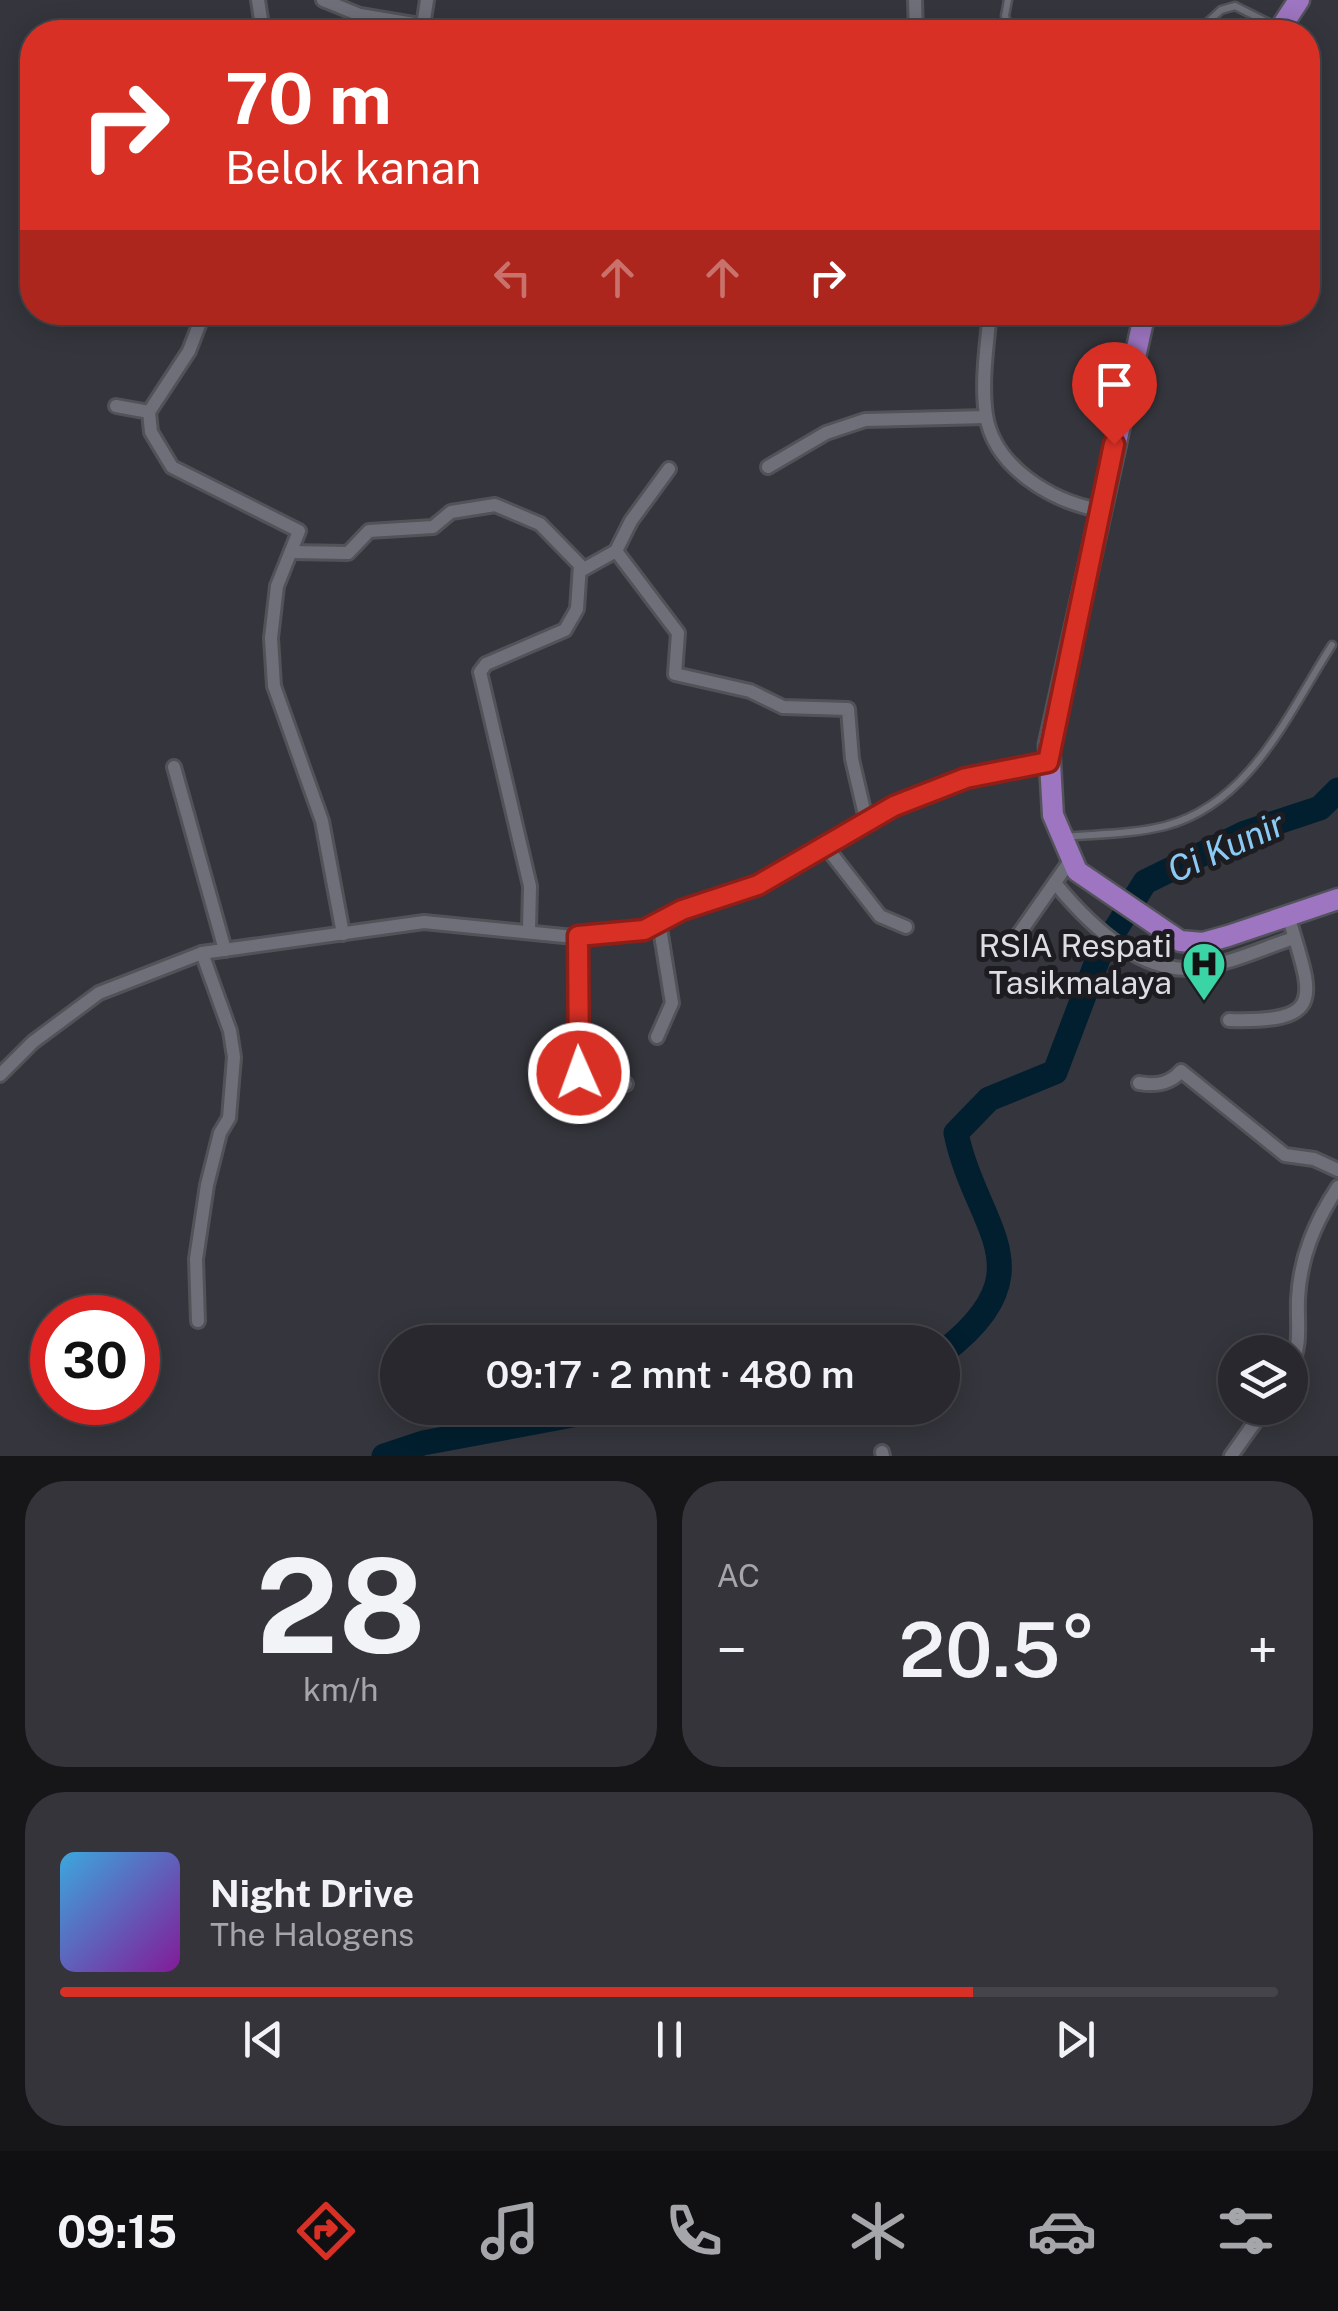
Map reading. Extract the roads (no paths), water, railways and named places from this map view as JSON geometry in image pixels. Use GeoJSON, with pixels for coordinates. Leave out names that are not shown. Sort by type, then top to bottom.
{"type":"FeatureCollection","features":[{"type":"Feature","properties":{"kind":"main road"},"geometry":{"type":"LineString","coordinates":[[1142,325],[1099,510],[1048,762],[1059,838],[1074,867],[1147,922],[1180,940],[1203,942],[1338,899]]}},
{"type":"Feature","properties":{"kind":"street"},"geometry":{"type":"LineString","coordinates":[[323,0],[360,15],[389,20]]}},
{"type":"Feature","properties":{"kind":"street"},"geometry":{"type":"LineString","coordinates":[[199,325],[189,351],[149,412],[150,432],[168,463],[296,526],[299,533],[275,603],[271,638],[274,686],[322,820],[343,934]]}},
{"type":"Feature","properties":{"kind":"street"},"geometry":{"type":"LineString","coordinates":[[990,325],[986,417],[1002,456],[1050,495],[1099,510]]}},
{"type":"Feature","properties":{"kind":"street"},"geometry":{"type":"LineString","coordinates":[[116,406],[149,412]]}},
{"type":"Feature","properties":{"kind":"street"},"geometry":{"type":"LineString","coordinates":[[768,467],[826,433],[864,420],[986,417]]}},
{"type":"Feature","properties":{"kind":"street"},"geometry":{"type":"LineString","coordinates":[[582,570],[616,551],[630,521],[669,469]]}},
{"type":"Feature","properties":{"kind":"street"},"geometry":{"type":"LineString","coordinates":[[291,552],[348,553],[369,532],[433,527],[451,512],[495,506],[540,524],[582,570],[577,608],[565,630],[486,664],[480,672],[530,886],[529,930]]}},
{"type":"Feature","properties":{"kind":"street"},"geometry":{"type":"LineString","coordinates":[[616,551],[678,632],[674,669],[678,677],[750,690],[783,708],[850,711],[852,759],[866,819]]}},
{"type":"Feature","properties":{"kind":"street"},"geometry":{"type":"LineString","coordinates":[[0,1075],[33,1042],[99,993],[202,953],[424,922],[578,936],[644,930],[682,910],[758,885],[828,848],[866,819],[966,778],[1048,762]]}},
{"type":"Feature","properties":{"kind":"street"},"geometry":{"type":"LineString","coordinates":[[174,766],[225,950]]}},
{"type":"Feature","properties":{"kind":"street"},"geometry":{"type":"LineString","coordinates":[[828,848],[880,916],[906,927]]}},
{"type":"Feature","properties":{"kind":"street"},"geometry":{"type":"LineString","coordinates":[[1009,948],[1054,883],[1074,867]]}},
{"type":"Feature","properties":{"kind":"street"},"geometry":{"type":"LineString","coordinates":[[1054,883],[1075,908],[1115,943],[1147,959],[1195,968],[1294,938]]}},
{"type":"Feature","properties":{"kind":"street"},"geometry":{"type":"LineString","coordinates":[[1229,1020],[1276,1022],[1295,1014],[1305,1002],[1306,978],[1288,915]]}},
{"type":"Feature","properties":{"kind":"street"},"geometry":{"type":"LineString","coordinates":[[658,1037],[670,1016],[672,987],[659,922]]}},
{"type":"Feature","properties":{"kind":"street"},"geometry":{"type":"LineString","coordinates":[[578,936],[579,1073],[583,1078],[626,1084]]}},
{"type":"Feature","properties":{"kind":"street"},"geometry":{"type":"LineString","coordinates":[[198,1321],[198,1244],[214,1155],[229,1118],[234,1057],[230,1031],[202,953]]}},
{"type":"Feature","properties":{"kind":"street"},"geometry":{"type":"LineString","coordinates":[[1139,1083],[1173,1080],[1180,1071],[1280,1152],[1314,1158],[1338,1170]]}},
{"type":"Feature","properties":{"kind":"street"},"geometry":{"type":"LineString","coordinates":[[1299,1335],[1298,1302],[1306,1247],[1338,1187]]}},
{"type":"Feature","properties":{"kind":"street"},"geometry":{"type":"LineString","coordinates":[[1231,1456],[1254,1425]]}},
{"type":"Feature","properties":{"kind":"lane"},"geometry":{"type":"LineString","coordinates":[[1210,20],[1221,10],[1235,6],[1260,20]]}},
{"type":"Feature","properties":{"kind":"lane"},"geometry":{"type":"LineString","coordinates":[[1059,838],[1162,827],[1214,806],[1244,782],[1332,645]]}},
{"type":"Feature","properties":{"kind":"waterway","name":"Ci Kunir"},"geometry":{"type":"LineString","coordinates":[[960,1337],[993,1297],[999,1272],[997,1248],[956,1133],[989,1099],[1055,1072],[1099,956],[1145,882],[1245,833],[1320,808],[1338,790]]}},
{"type":"Feature","properties":{"kind":"waterway","name":"Ci Kunir"},"geometry":{"type":"LineString","coordinates":[[384,1456],[423,1443],[519,1425]]}},
{"type":"Feature","properties":{"kind":"place","name":"RSIA Respati Tasikmalaya"},"geometry":{"type":"Point","coordinates":[1204,1002]}}]}
